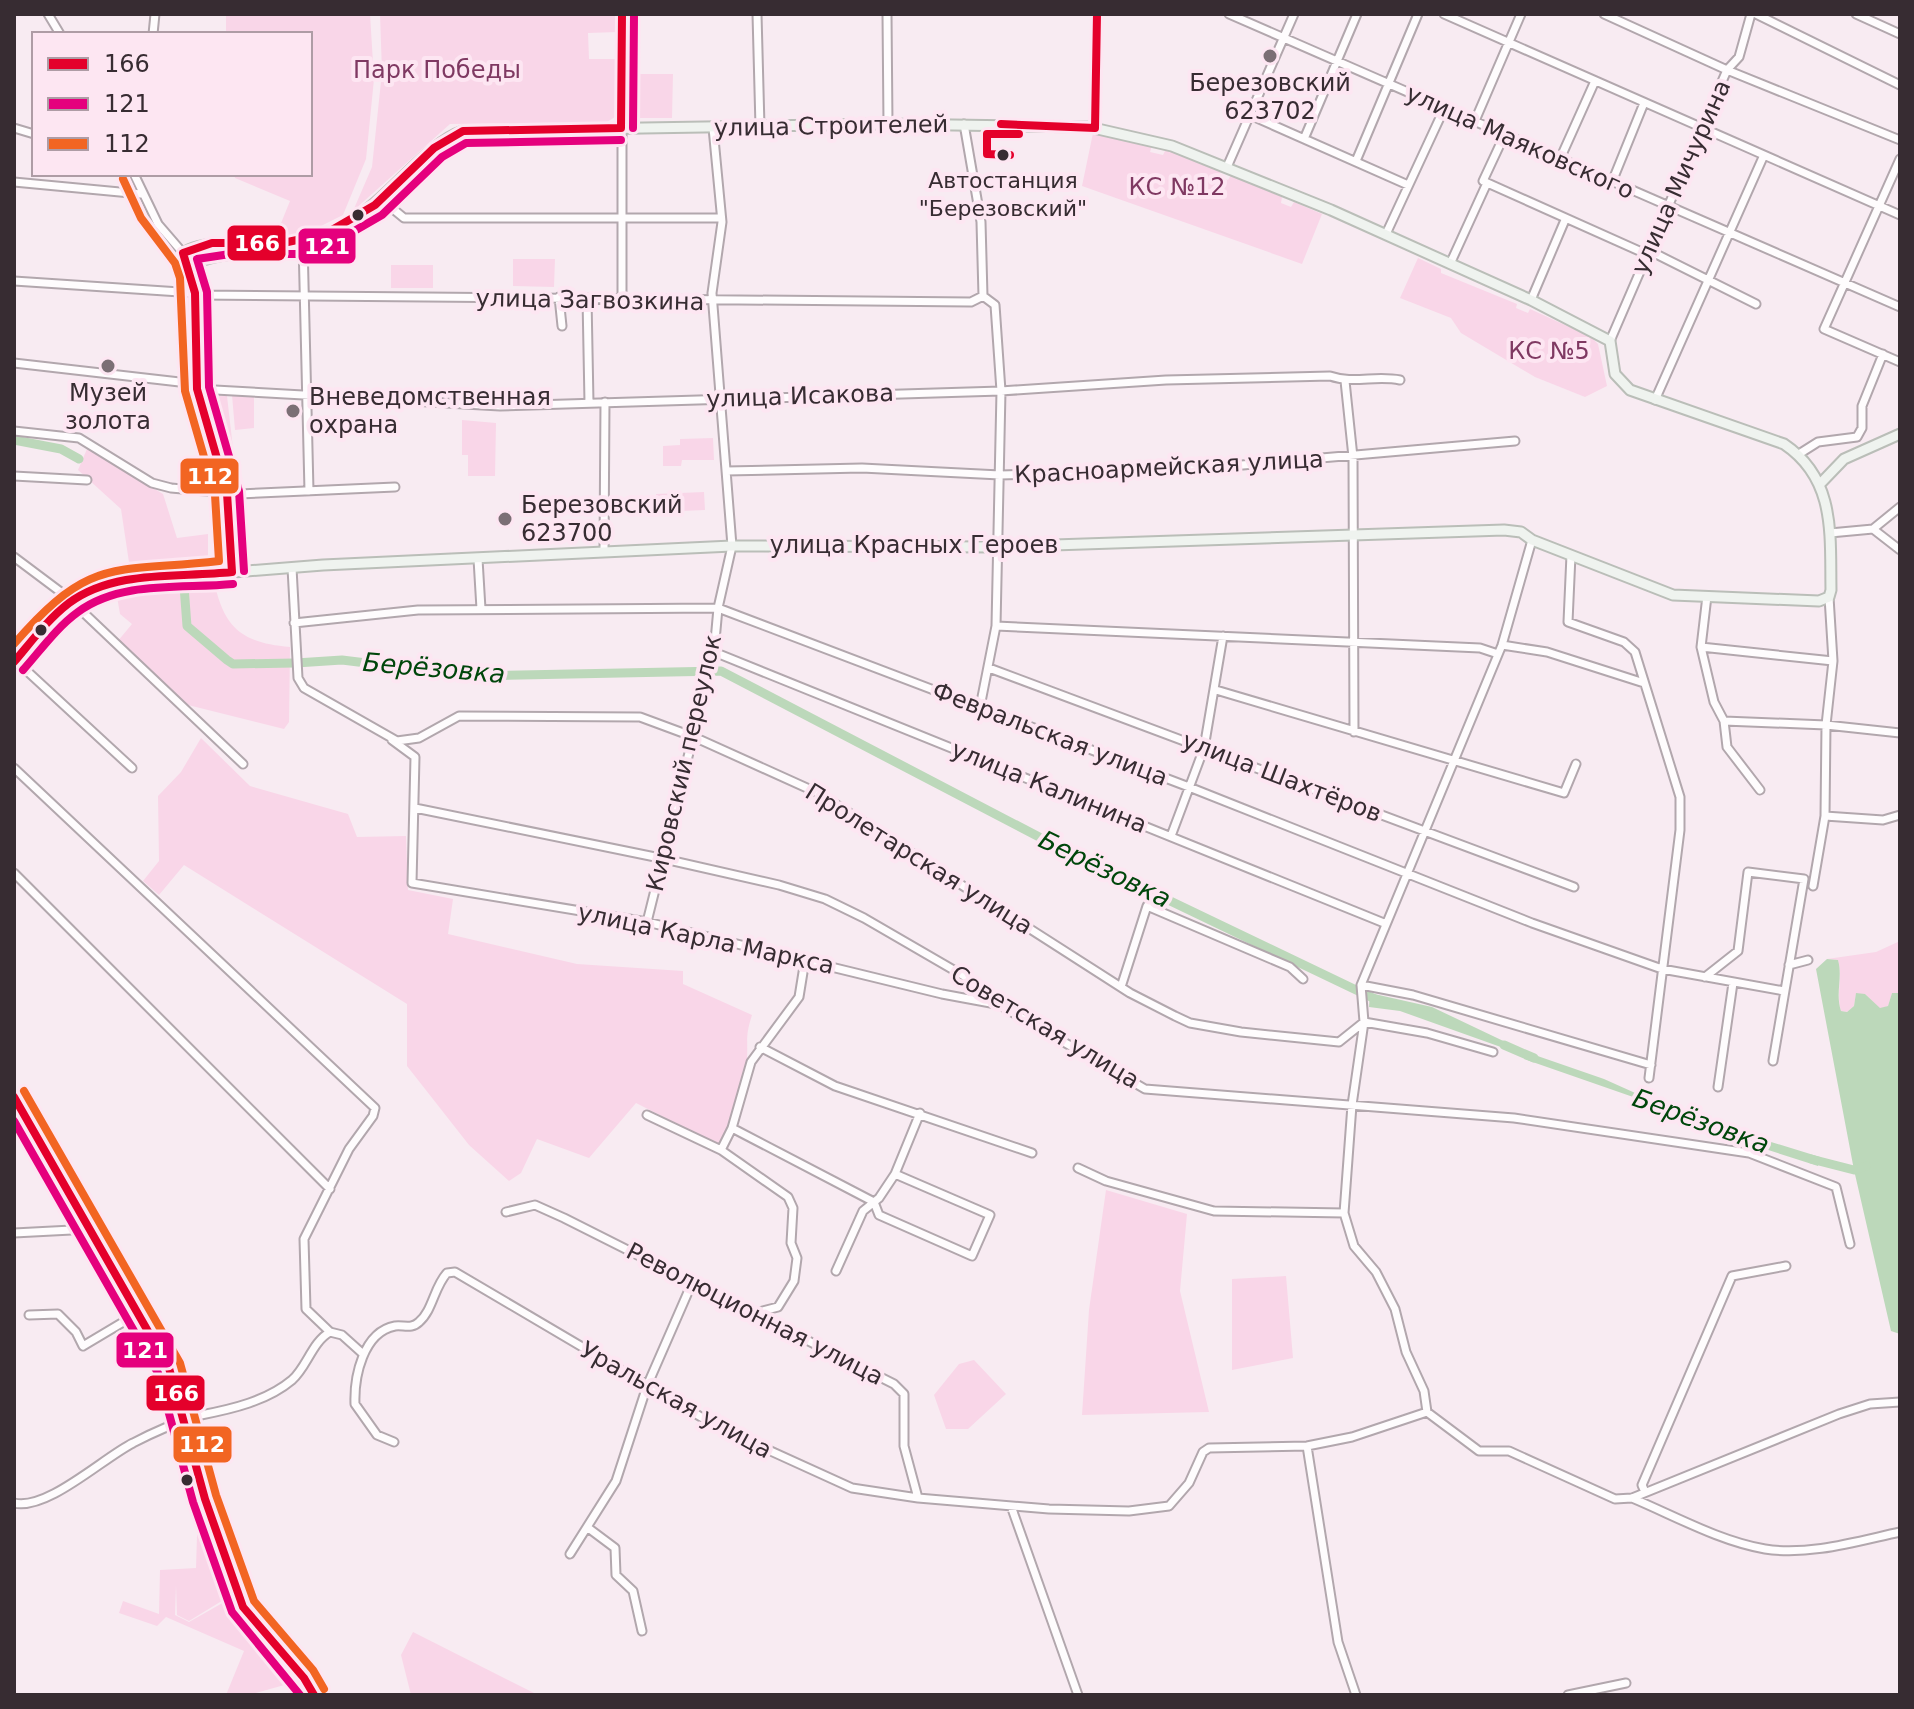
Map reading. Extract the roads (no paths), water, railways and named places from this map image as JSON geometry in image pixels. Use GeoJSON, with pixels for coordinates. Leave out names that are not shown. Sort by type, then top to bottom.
{"type":"FeatureCollection","features":[{"type":"Feature","properties":{"kind":"main road","name":"улица Строителей"},"geometry":{"type":"LineString","coordinates":[[301,243],[346,223],[382,200],[444,141],[463,131],[888,124],[1095,128],[1158,142],[1227,167],[1386,234],[1531,300],[1610,341]]}},
{"type":"Feature","properties":{"kind":"main road"},"geometry":{"type":"LineString","coordinates":[[232,572],[227,493],[197,387],[195,294],[183,253],[189,249],[301,243]]}},
{"type":"Feature","properties":{"kind":"main road"},"geometry":{"type":"LineString","coordinates":[[189,266],[253,247]]}},
{"type":"Feature","properties":{"kind":"main road"},"geometry":{"type":"LineString","coordinates":[[1610,341],[1615,374],[1621,383],[1655,400],[1784,444],[1799,454],[1820,484],[1828,506],[1829,597]]}},
{"type":"Feature","properties":{"kind":"main road"},"geometry":{"type":"LineString","coordinates":[[1820,484],[1844,459],[1900,434]]}},
{"type":"Feature","properties":{"kind":"main road","name":"улица Красных Героев"},"geometry":{"type":"LineString","coordinates":[[71,602],[116,582],[292,568],[604,552],[732,546],[997,547],[1504,530],[1521,532],[1532,540],[1673,595],[1819,601],[1829,597]]}},
{"type":"Feature","properties":{"kind":"main road"},"geometry":{"type":"LineString","coordinates":[[15,660],[71,602]]}},
{"type":"Feature","properties":{"kind":"main road"},"geometry":{"type":"LineString","coordinates":[[16,1104],[140,1312],[169,1368],[234,1590],[249,1617],[304,1678],[314,1695]]}},
{"type":"Feature","properties":{"kind":"street"},"geometry":{"type":"LineString","coordinates":[[48,14],[59,32]]}},
{"type":"Feature","properties":{"kind":"street"},"geometry":{"type":"LineString","coordinates":[[622,14],[622,300]]}},
{"type":"Feature","properties":{"kind":"street"},"geometry":{"type":"LineString","coordinates":[[757,14],[760,127]]}},
{"type":"Feature","properties":{"kind":"street"},"geometry":{"type":"LineString","coordinates":[[887,14],[888,124]]}},
{"type":"Feature","properties":{"kind":"street"},"geometry":{"type":"LineString","coordinates":[[1095,128],[1097,14]]}},
{"type":"Feature","properties":{"kind":"street","name":"улица Маяковского"},"geometry":{"type":"LineString","coordinates":[[1229,14],[1900,307]]}},
{"type":"Feature","properties":{"kind":"street"},"geometry":{"type":"LineString","coordinates":[[1227,167],[1294,14]]}},
{"type":"Feature","properties":{"kind":"street"},"geometry":{"type":"LineString","coordinates":[[1304,139],[1357,14]]}},
{"type":"Feature","properties":{"kind":"street"},"geometry":{"type":"LineString","coordinates":[[1356,161],[1418,14]]}},
{"type":"Feature","properties":{"kind":"street"},"geometry":{"type":"LineString","coordinates":[[1444,14],[1900,215]]}},
{"type":"Feature","properties":{"kind":"street"},"geometry":{"type":"LineString","coordinates":[[1474,123],[1521,14]]}},
{"type":"Feature","properties":{"kind":"street"},"geometry":{"type":"LineString","coordinates":[[1604,14],[1727,70],[1900,140]]}},
{"type":"Feature","properties":{"kind":"street"},"geometry":{"type":"LineString","coordinates":[[1753,14],[1900,85]]}},
{"type":"Feature","properties":{"kind":"street","name":"улица Мичурина"},"geometry":{"type":"LineString","coordinates":[[1610,341],[1727,70],[1739,57],[1753,14]]}},
{"type":"Feature","properties":{"kind":"street"},"geometry":{"type":"LineString","coordinates":[[1856,14],[1900,34]]}},
{"type":"Feature","properties":{"kind":"street"},"geometry":{"type":"LineString","coordinates":[[1560,159],[1595,81]]}},
{"type":"Feature","properties":{"kind":"street"},"geometry":{"type":"LineString","coordinates":[[1612,182],[1644,103]]}},
{"type":"Feature","properties":{"kind":"street"},"geometry":{"type":"LineString","coordinates":[[1386,234],[1444,109]]}},
{"type":"Feature","properties":{"kind":"street"},"geometry":{"type":"LineString","coordinates":[[1250,115],[1408,185]]}},
{"type":"Feature","properties":{"kind":"street"},"geometry":{"type":"LineString","coordinates":[[964,124],[981,222],[983,296],[995,305],[1001,391],[996,626],[980,707]]}},
{"type":"Feature","properties":{"kind":"street","name":"Кировский переулок"},"geometry":{"type":"LineString","coordinates":[[647,922],[660,858],[714,652],[718,608],[732,546],[713,301],[721,218],[713,128]]}},
{"type":"Feature","properties":{"kind":"street"},"geometry":{"type":"LineString","coordinates":[[1450,264],[1504,136]]}},
{"type":"Feature","properties":{"kind":"street"},"geometry":{"type":"LineString","coordinates":[[1655,400],[1764,155]]}},
{"type":"Feature","properties":{"kind":"street"},"geometry":{"type":"LineString","coordinates":[[1900,159],[1824,329],[1900,362]]}},
{"type":"Feature","properties":{"kind":"street"},"geometry":{"type":"LineString","coordinates":[[135,176],[141,194],[164,233],[183,253]]}},
{"type":"Feature","properties":{"kind":"street"},"geometry":{"type":"LineString","coordinates":[[14,182],[141,194]]}},
{"type":"Feature","properties":{"kind":"street"},"geometry":{"type":"LineString","coordinates":[[1485,182],[1565,220],[1647,252],[1756,304]]}},
{"type":"Feature","properties":{"kind":"street"},"geometry":{"type":"LineString","coordinates":[[382,200],[404,218],[721,218]]}},
{"type":"Feature","properties":{"kind":"street"},"geometry":{"type":"LineString","coordinates":[[1531,300],[1565,220]]}},
{"type":"Feature","properties":{"kind":"street"},"geometry":{"type":"LineString","coordinates":[[301,243],[307,297],[309,491]]}},
{"type":"Feature","properties":{"kind":"street","name":"улица Загвозкина"},"geometry":{"type":"LineString","coordinates":[[14,281],[195,294],[307,297],[971,302],[983,296]]}},
{"type":"Feature","properties":{"kind":"street"},"geometry":{"type":"LineString","coordinates":[[559,297],[562,326]]}},
{"type":"Feature","properties":{"kind":"street"},"geometry":{"type":"LineString","coordinates":[[587,298],[589,403]]}},
{"type":"Feature","properties":{"kind":"street"},"geometry":{"type":"LineString","coordinates":[[1799,454],[1818,442],[1857,437],[1862,428],[1862,406],[1883,354]]}},
{"type":"Feature","properties":{"kind":"street","name":"улица Исакова"},"geometry":{"type":"LineString","coordinates":[[14,363],[197,387],[500,406],[1001,391],[1166,380],[1330,376],[1345,381],[1382,377],[1400,380]]}},
{"type":"Feature","properties":{"kind":"street"},"geometry":{"type":"LineString","coordinates":[[1345,381],[1353,457],[1354,732]]}},
{"type":"Feature","properties":{"kind":"street"},"geometry":{"type":"LineString","coordinates":[[604,552],[605,402]]}},
{"type":"Feature","properties":{"kind":"street"},"geometry":{"type":"LineString","coordinates":[[14,431],[79,438],[152,483],[171,488],[227,493],[395,487]]}},
{"type":"Feature","properties":{"kind":"street","name":"Красноармейская улица"},"geometry":{"type":"LineString","coordinates":[[726,471],[862,468],[1000,475],[1174,471],[1515,441]]}},
{"type":"Feature","properties":{"kind":"street"},"geometry":{"type":"LineString","coordinates":[[14,476],[87,480]]}},
{"type":"Feature","properties":{"kind":"street"},"geometry":{"type":"LineString","coordinates":[[1830,533],[1873,529],[1900,507]]}},
{"type":"Feature","properties":{"kind":"street"},"geometry":{"type":"LineString","coordinates":[[1873,529],[1900,550]]}},
{"type":"Feature","properties":{"kind":"street"},"geometry":{"type":"LineString","coordinates":[[1532,540],[1502,645],[1427,831],[1384,923],[1361,985],[1364,1022],[1352,1105],[1344,1213],[1354,1246],[1376,1272],[1395,1309],[1406,1352],[1424,1391],[1427,1412],[1479,1451],[1509,1451],[1615,1499],[1632,1498],[1839,1414],[1870,1404],[1900,1402]]}},
{"type":"Feature","properties":{"kind":"street"},"geometry":{"type":"LineString","coordinates":[[1571,555],[1568,622],[1624,642],[1635,652],[1680,797],[1680,830],[1649,1078]]}},
{"type":"Feature","properties":{"kind":"street"},"geometry":{"type":"LineString","coordinates":[[14,557],[71,602],[243,764]]}},
{"type":"Feature","properties":{"kind":"street"},"geometry":{"type":"LineString","coordinates":[[478,559],[481,609]]}},
{"type":"Feature","properties":{"kind":"street"},"geometry":{"type":"LineString","coordinates":[[292,568],[295,671],[304,688],[348,709],[415,757],[415,808]]}},
{"type":"Feature","properties":{"kind":"street"},"geometry":{"type":"LineString","coordinates":[[1707,596],[1701,647],[1714,702],[1724,721],[1727,747],[1760,790]]}},
{"type":"Feature","properties":{"kind":"street"},"geometry":{"type":"LineString","coordinates":[[1813,886],[1825,816],[1826,725],[1833,661],[1829,597]]}},
{"type":"Feature","properties":{"kind":"street","name":"Февральская улица"},"geometry":{"type":"LineString","coordinates":[[295,627],[418,610],[718,608],[1189,787],[1406,874],[1662,969],[1784,991]]}},
{"type":"Feature","properties":{"kind":"street"},"geometry":{"type":"LineString","coordinates":[[996,626],[1480,648],[1498,654]]}},
{"type":"Feature","properties":{"kind":"street"},"geometry":{"type":"LineString","coordinates":[[1171,836],[1204,748],[1223,636]]}},
{"type":"Feature","properties":{"kind":"street"},"geometry":{"type":"LineString","coordinates":[[1502,645],[1547,652],[1644,683]]}},
{"type":"Feature","properties":{"kind":"street"},"geometry":{"type":"LineString","coordinates":[[1701,647],[1833,661]]}},
{"type":"Feature","properties":{"kind":"street","name":"улица Калинина"},"geometry":{"type":"LineString","coordinates":[[714,652],[1384,923]]}},
{"type":"Feature","properties":{"kind":"street"},"geometry":{"type":"LineString","coordinates":[[15,660],[132,768]]}},
{"type":"Feature","properties":{"kind":"street","name":"улица Шахтёров"},"geometry":{"type":"LineString","coordinates":[[989,668],[1574,887]]}},
{"type":"Feature","properties":{"kind":"street"},"geometry":{"type":"LineString","coordinates":[[1216,690],[1454,763],[1564,793],[1576,764]]}},
{"type":"Feature","properties":{"kind":"street","name":"Пролетарская улица"},"geometry":{"type":"LineString","coordinates":[[390,739],[419,738],[459,716],[640,717],[694,737],[818,793],[1121,987],[1190,1023],[1241,1032],[1339,1042],[1364,1022]]}},
{"type":"Feature","properties":{"kind":"street"},"geometry":{"type":"LineString","coordinates":[[1724,721],[1826,725],[1900,733]]}},
{"type":"Feature","properties":{"kind":"street"},"geometry":{"type":"LineString","coordinates":[[14,768],[375,1108],[373,1116],[349,1149],[302,1249],[306,1309],[330,1332],[342,1335],[362,1353],[355,1404],[377,1435],[394,1442]]}},
{"type":"Feature","properties":{"kind":"street","name":"Советская улица"},"geometry":{"type":"LineString","coordinates":[[415,808],[660,858],[779,885],[825,899],[964,976],[998,1004],[1145,1089],[1514,1118],[1749,1153],[1836,1187],[1850,1244]]}},
{"type":"Feature","properties":{"kind":"street","name":"улица Карла Маркса"},"geometry":{"type":"LineString","coordinates":[[415,808],[412,883],[647,922],[942,994],[998,1004]]}},
{"type":"Feature","properties":{"kind":"street"},"geometry":{"type":"LineString","coordinates":[[1825,816],[1883,820],[1900,815]]}},
{"type":"Feature","properties":{"kind":"street"},"geometry":{"type":"LineString","coordinates":[[1705,977],[1738,951],[1748,872],[1804,879],[1773,1061]]}},
{"type":"Feature","properties":{"kind":"street"},"geometry":{"type":"LineString","coordinates":[[14,873],[330,1189]]}},
{"type":"Feature","properties":{"kind":"street"},"geometry":{"type":"LineString","coordinates":[[1121,987],[1147,906],[1290,967],[1303,979]]}},
{"type":"Feature","properties":{"kind":"street"},"geometry":{"type":"LineString","coordinates":[[721,1150],[732,1128],[751,1062],[799,997],[805,960]]}},
{"type":"Feature","properties":{"kind":"street"},"geometry":{"type":"LineString","coordinates":[[1789,965],[1808,960]]}},
{"type":"Feature","properties":{"kind":"street"},"geometry":{"type":"LineString","coordinates":[[1718,1087],[1733,983]]}},
{"type":"Feature","properties":{"kind":"street"},"geometry":{"type":"LineString","coordinates":[[1361,985],[1413,995],[1651,1065]]}},
{"type":"Feature","properties":{"kind":"street"},"geometry":{"type":"LineString","coordinates":[[1364,1022],[1427,1033],[1493,1052]]}},
{"type":"Feature","properties":{"kind":"street"},"geometry":{"type":"LineString","coordinates":[[760,1047],[835,1086],[1032,1153]]}},
{"type":"Feature","properties":{"kind":"street"},"geometry":{"type":"LineString","coordinates":[[836,1271],[863,1211],[874,1202],[895,1174],[920,1113]]}},
{"type":"Feature","properties":{"kind":"street"},"geometry":{"type":"LineString","coordinates":[[647,1115],[721,1150],[788,1197],[793,1208],[791,1243],[797,1258],[794,1281],[778,1307],[755,1313]]}},
{"type":"Feature","properties":{"kind":"street"},"geometry":{"type":"LineString","coordinates":[[732,1128],[874,1202],[879,1215],[972,1256],[990,1215],[895,1174]]}},
{"type":"Feature","properties":{"kind":"street"},"geometry":{"type":"LineString","coordinates":[[1078,1168],[1106,1181],[1214,1211],[1344,1213]]}},
{"type":"Feature","properties":{"kind":"street","name":"Революционная улица"},"geometry":{"type":"LineString","coordinates":[[506,1212],[535,1205],[894,1384],[904,1394],[904,1446],[918,1498]]}},
{"type":"Feature","properties":{"kind":"street"},"geometry":{"type":"LineString","coordinates":[[14,1233],[91,1229]]}},
{"type":"Feature","properties":{"kind":"street"},"geometry":{"type":"LineString","coordinates":[[1645,1492],[1642,1485],[1732,1276],[1786,1266]]}},
{"type":"Feature","properties":{"kind":"street","name":"Уральская улица"},"geometry":{"type":"LineString","coordinates":[[362,1353],[382,1331],[414,1326],[421,1321],[447,1273],[455,1272],[718,1427],[832,1482],[918,1498],[1129,1511],[1169,1506],[1189,1483],[1203,1452],[1209,1448],[1307,1446]]}},
{"type":"Feature","properties":{"kind":"street"},"geometry":{"type":"LineString","coordinates":[[570,1554],[616,1481],[647,1386],[692,1283]]}},
{"type":"Feature","properties":{"kind":"street"},"geometry":{"type":"LineString","coordinates":[[29,1315],[58,1314],[76,1332],[83,1346],[140,1312]]}},
{"type":"Feature","properties":{"kind":"street"},"geometry":{"type":"LineString","coordinates":[[14,1503],[39,1500],[135,1442],[199,1415],[241,1406],[293,1379],[320,1340],[330,1332]]}},
{"type":"Feature","properties":{"kind":"street"},"geometry":{"type":"LineString","coordinates":[[1356,1695],[1338,1642],[1307,1446],[1352,1437],[1427,1412]]}},
{"type":"Feature","properties":{"kind":"street"},"geometry":{"type":"LineString","coordinates":[[1632,1498],[1730,1539],[1767,1549],[1821,1548],[1900,1532]]}},
{"type":"Feature","properties":{"kind":"street"},"geometry":{"type":"LineString","coordinates":[[1011,1506],[1078,1695]]}},
{"type":"Feature","properties":{"kind":"street"},"geometry":{"type":"LineString","coordinates":[[587,1527],[615,1548],[616,1575],[633,1591],[642,1631]]}},
{"type":"Feature","properties":{"kind":"street"},"geometry":{"type":"LineString","coordinates":[[1568,1695],[1626,1683]]}},
{"type":"Feature","properties":{"kind":"water"},"geometry":{"type":"Polygon","coordinates":[[[1827,959],[1838,960],[1841,1011],[1847,1012],[1854,1006],[1856,993],[1865,994],[1880,1008],[1888,1006],[1892,993],[1900,993],[1900,1334],[1891,1331],[1854,1170],[1816,969],[1827,959]]]}},
{"type":"Feature","properties":{"kind":"water"},"geometry":{"type":"Polygon","coordinates":[[[1370,993],[1432,1007],[1516,1047],[1512,1051],[1400,1011],[1369,1007],[1370,993]]]}},
{"type":"Feature","properties":{"kind":"water"},"geometry":{"type":"Polygon","coordinates":[[[1526,1052],[1604,1079],[1682,1114],[1524,1059],[1526,1052]]]}},
{"type":"Feature","properties":{"kind":"water"},"geometry":{"type":"Polygon","coordinates":[[[1693,1118],[1820,1157],[1818,1166],[1690,1125],[1693,1118]]]}},
{"type":"Feature","properties":{"kind":"waterway","name":"Берёзовка"},"geometry":{"type":"LineString","coordinates":[[14,440],[61,449],[79,459]]}},
{"type":"Feature","properties":{"kind":"waterway","name":"Берёзовка"},"geometry":{"type":"LineString","coordinates":[[184,586],[187,626],[227,660],[233,664],[294,663]]}},
{"type":"Feature","properties":{"kind":"waterway","name":"Берёзовка"},"geometry":{"type":"LineString","coordinates":[[296,663],[342,660],[472,676],[721,671],[1064,850],[1377,1000]]}},
{"type":"Feature","properties":{"kind":"waterway","name":"Берёзовка"},"geometry":{"type":"LineString","coordinates":[[1504,1045],[1534,1058]]}},
{"type":"Feature","properties":{"kind":"waterway","name":"Берёзовка"},"geometry":{"type":"LineString","coordinates":[[1672,1110],[1701,1124]]}},
{"type":"Feature","properties":{"kind":"waterway","name":"Берёзовка"},"geometry":{"type":"LineString","coordinates":[[1811,1159],[1854,1170],[1866,1166]]}},
{"type":"Feature","properties":{"kind":"place","name":"Березовский 623702"},"geometry":{"type":"Point","coordinates":[1270,56]}},
{"type":"Feature","properties":{"kind":"place","name":"Автостанция \"Березовский\""},"geometry":{"type":"Point","coordinates":[1003,155]}},
{"type":"Feature","properties":{"kind":"place","name":"Музей золота"},"geometry":{"type":"Point","coordinates":[108,366]}},
{"type":"Feature","properties":{"kind":"place","name":"Вневедомственная охрана"},"geometry":{"type":"Point","coordinates":[293,411]}},
{"type":"Feature","properties":{"kind":"place","name":"Березовский 623700"},"geometry":{"type":"Point","coordinates":[505,519]}},
{"type":"Feature","properties":{"kind":"park label","name":"Парк Победы"},"geometry":{"type":"Point","coordinates":[437,70]}},
{"type":"Feature","properties":{"kind":"park label","name":"КС №12"},"geometry":{"type":"Point","coordinates":[1177,187]}},
{"type":"Feature","properties":{"kind":"park label","name":"КС №5"},"geometry":{"type":"Point","coordinates":[1549,351]}}]}
